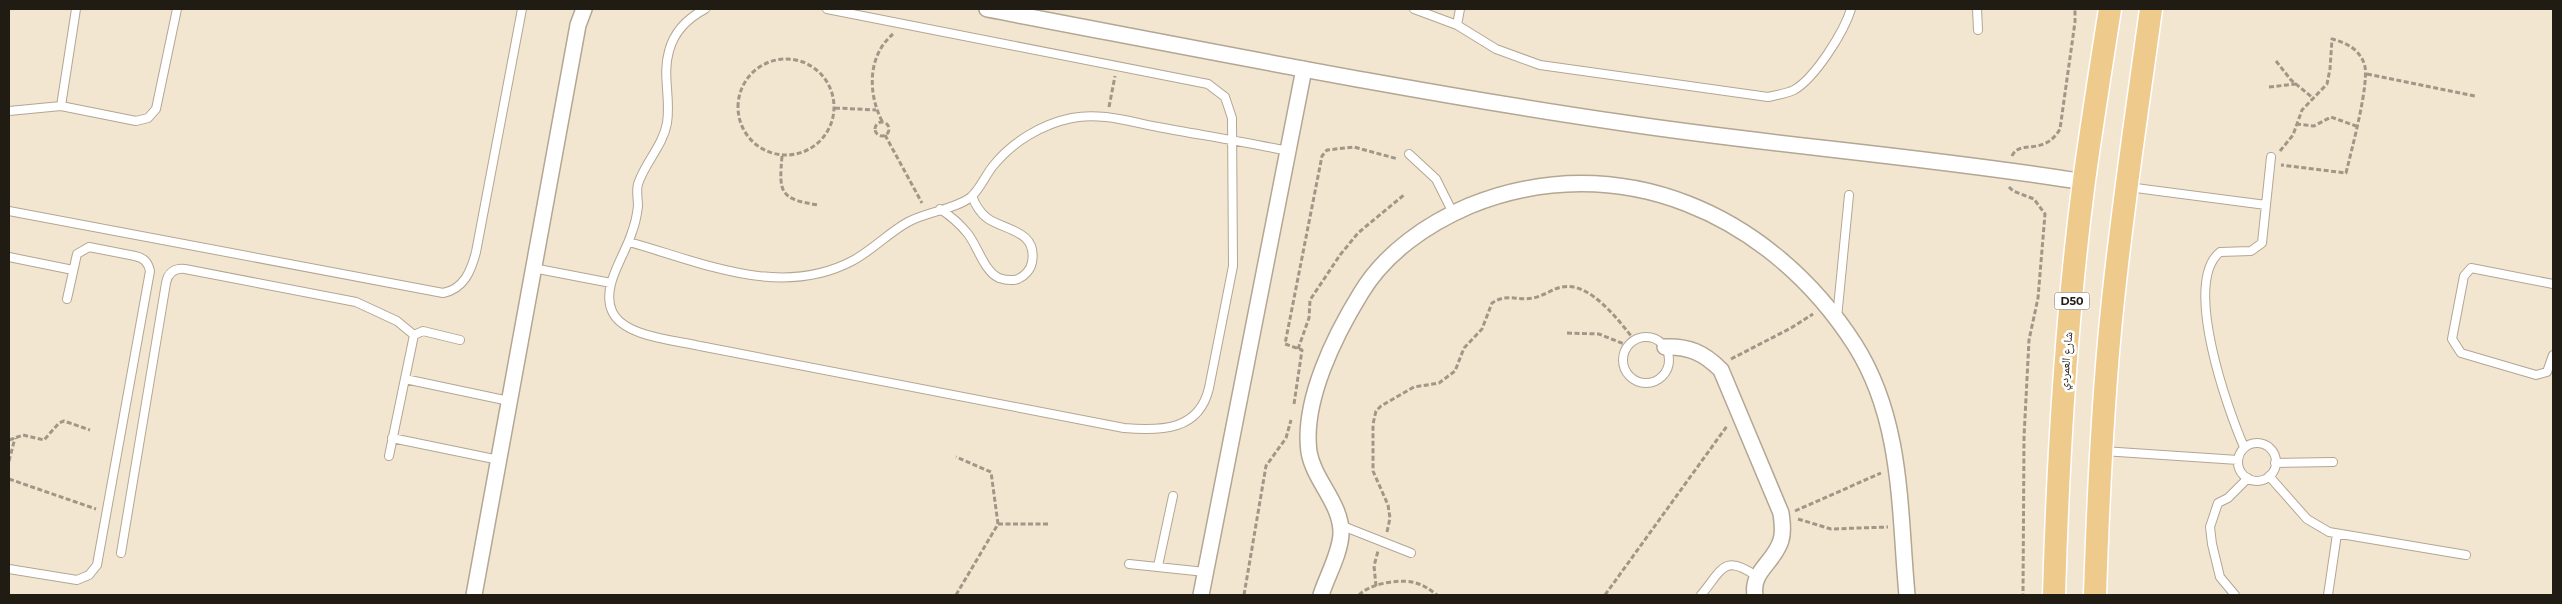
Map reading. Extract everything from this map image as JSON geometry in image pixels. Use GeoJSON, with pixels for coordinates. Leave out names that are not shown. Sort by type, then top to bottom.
{"type":"FeatureCollection","features":[{"type":"Feature","properties":{"kind":"main road","name":"شارع العمردي"},"geometry":{"type":"LineString","coordinates":[[2054,595],[2057,487],[2065,368],[2084,182],[2110,9]]}},
{"type":"Feature","properties":{"kind":"main road"},"geometry":{"type":"LineString","coordinates":[[2095,595],[2101,451],[2111,318],[2126,187],[2151,9]]}},
{"type":"Feature","properties":{"kind":"street"},"geometry":{"type":"LineString","coordinates":[[577,9],[578,25]]}},
{"type":"Feature","properties":{"kind":"street"},"geometry":{"type":"LineString","coordinates":[[474,595],[578,25],[584,9]]}},
{"type":"Feature","properties":{"kind":"street"},"geometry":{"type":"LineString","coordinates":[[987,9],[1304,69],[1627,124],[2010,170],[2084,182]]}},
{"type":"Feature","properties":{"kind":"street"},"geometry":{"type":"LineString","coordinates":[[1201,595],[1304,69]]}},
{"type":"Feature","properties":{"kind":"street"},"geometry":{"type":"LineString","coordinates":[[1321,595],[1339,544],[1340,525],[1310,455],[1308,431],[1318,388],[1330,351],[1362,289],[1388,259],[1418,233],[1453,213],[1491,197],[1532,188],[1573,184],[1615,185],[1656,193],[1695,205],[1732,224],[1767,246],[1798,274],[1825,305],[1855,346],[1874,382],[1892,434],[1898,466],[1907,595]]}},
{"type":"Feature","properties":{"kind":"street"},"geometry":{"type":"LineString","coordinates":[[1665,347],[1681,347],[1696,351],[1716,365],[1728,384],[1784,514],[1781,541],[1775,554],[1756,576],[1754,584],[1755,595]]}},
{"type":"Feature","properties":{"kind":"lane"},"geometry":{"type":"LineString","coordinates":[[61,106],[76,9]]}},
{"type":"Feature","properties":{"kind":"lane"},"geometry":{"type":"LineString","coordinates":[[9,111],[61,106],[136,122],[148,118],[156,109],[176,9]]}},
{"type":"Feature","properties":{"kind":"lane"},"geometry":{"type":"LineString","coordinates":[[9,211],[443,293],[451,291],[464,280],[476,252],[522,9]]}},
{"type":"Feature","properties":{"kind":"lane"},"geometry":{"type":"LineString","coordinates":[[705,9],[694,15],[679,30],[669,50],[665,71],[669,108],[667,124],[662,139],[639,182],[637,214],[630,242],[611,283],[609,297],[612,311],[620,323],[631,331],[1124,428],[1150,429],[1176,426],[1189,421],[1199,412],[1206,401],[1210,388],[1233,266],[1233,140],[1230,107],[1225,97],[1208,84],[827,9]]}},
{"type":"Feature","properties":{"kind":"lane"},"geometry":{"type":"LineString","coordinates":[[1414,9],[1457,25],[1496,50],[1540,65],[1768,96],[1781,95],[1805,82],[1841,31],[1851,9]]}},
{"type":"Feature","properties":{"kind":"lane"},"geometry":{"type":"LineString","coordinates":[[1457,25],[1460,9]]}},
{"type":"Feature","properties":{"kind":"lane"},"geometry":{"type":"LineString","coordinates":[[1977,9],[1978,30]]}},
{"type":"Feature","properties":{"kind":"lane"},"geometry":{"type":"LineString","coordinates":[[630,242],[733,272],[763,278],[794,278],[824,272],[852,261],[878,244],[892,231],[927,214],[960,203],[972,196],[994,164],[1028,135],[1050,124],[1073,118],[1107,118],[1288,151]]}},
{"type":"Feature","properties":{"kind":"lane"},"geometry":{"type":"LineString","coordinates":[[1406,156],[1436,179],[1453,213]]}},
{"type":"Feature","properties":{"kind":"lane"},"geometry":{"type":"LineString","coordinates":[[2244,447],[2258,443],[2271,449],[2275,463],[2269,476],[2255,480],[2248,478],[2239,467],[2238,460],[2244,447],[2228,407],[2215,366],[2208,324],[2206,286],[2212,262],[2217,254],[2223,251],[2251,251],[2262,243],[2271,160]]}},
{"type":"Feature","properties":{"kind":"lane"},"geometry":{"type":"LineString","coordinates":[[2126,187],[2266,205]]}},
{"type":"Feature","properties":{"kind":"lane"},"geometry":{"type":"LineString","coordinates":[[1837,320],[1849,195]]}},
{"type":"Feature","properties":{"kind":"lane"},"geometry":{"type":"LineString","coordinates":[[940,209],[961,226],[990,270],[997,277],[1007,280],[1018,279],[1026,273],[1032,264],[1033,254],[1030,244],[1014,229],[986,218],[975,204],[972,196]]}},
{"type":"Feature","properties":{"kind":"lane"},"geometry":{"type":"LineString","coordinates":[[9,568],[77,580],[89,575],[97,564],[150,271],[146,261],[141,258],[89,247],[77,254],[66,299]]}},
{"type":"Feature","properties":{"kind":"lane"},"geometry":{"type":"LineString","coordinates":[[9,257],[73,270]]}},
{"type":"Feature","properties":{"kind":"lane"},"geometry":{"type":"LineString","coordinates":[[533,268],[611,283]]}},
{"type":"Feature","properties":{"kind":"lane"},"geometry":{"type":"LineString","coordinates":[[2553,284],[2479,268],[2468,270],[2464,276],[2452,339],[2461,353],[2536,375],[2550,373],[2553,354]]}},
{"type":"Feature","properties":{"kind":"lane"},"geometry":{"type":"LineString","coordinates":[[121,553],[166,283],[170,273],[185,269],[356,302],[397,321],[414,335]]}},
{"type":"Feature","properties":{"kind":"lane"},"geometry":{"type":"LineString","coordinates":[[414,335],[423,331],[460,340]]}},
{"type":"Feature","properties":{"kind":"lane"},"geometry":{"type":"LineString","coordinates":[[389,456],[414,335]]}},
{"type":"Feature","properties":{"kind":"lane"},"geometry":{"type":"LineString","coordinates":[[1648,338],[1660,342],[1665,347],[1669,360],[1666,373],[1655,382],[1642,383],[1630,376],[1624,364],[1626,351],[1632,343],[1648,338]]}},
{"type":"Feature","properties":{"kind":"lane"},"geometry":{"type":"LineString","coordinates":[[405,380],[509,401]]}},
{"type":"Feature","properties":{"kind":"lane"},"geometry":{"type":"LineString","coordinates":[[392,438],[498,460]]}},
{"type":"Feature","properties":{"kind":"lane"},"geometry":{"type":"LineString","coordinates":[[2101,451],[2238,460]]}},
{"type":"Feature","properties":{"kind":"lane"},"geometry":{"type":"LineString","coordinates":[[2275,463],[2333,462]]}},
{"type":"Feature","properties":{"kind":"lane"},"geometry":{"type":"LineString","coordinates":[[2269,476],[2307,519],[2321,528],[2337,534],[2466,555]]}},
{"type":"Feature","properties":{"kind":"lane"},"geometry":{"type":"LineString","coordinates":[[2235,595],[2220,577],[2210,527],[2218,503],[2228,498],[2248,478]]}},
{"type":"Feature","properties":{"kind":"lane"},"geometry":{"type":"LineString","coordinates":[[1158,566],[1173,496]]}},
{"type":"Feature","properties":{"kind":"lane"},"geometry":{"type":"LineString","coordinates":[[1340,525],[1411,553]]}},
{"type":"Feature","properties":{"kind":"lane"},"geometry":{"type":"LineString","coordinates":[[2328,595],[2337,534]]}},
{"type":"Feature","properties":{"kind":"lane"},"geometry":{"type":"LineString","coordinates":[[1129,564],[1205,572]]}},
{"type":"Feature","properties":{"kind":"lane"},"geometry":{"type":"LineString","coordinates":[[1701,595],[1720,571],[1732,564],[1739,564],[1756,576]]}},
{"type":"Feature","properties":{"kind":"path"},"geometry":{"type":"LineString","coordinates":[[2023,595],[2024,437],[2029,340],[2038,298],[2045,214],[2034,199],[2011,189],[2008,184],[2012,154],[2016,150],[2041,147],[2049,143],[2060,129],[2075,22],[2075,9]]}},
{"type":"Feature","properties":{"kind":"path"},"geometry":{"type":"LineString","coordinates":[[885,136],[889,129],[888,125],[882,122],[876,110],[872,92],[876,62],[879,53],[890,37],[905,24]]}},
{"type":"Feature","properties":{"kind":"path"},"geometry":{"type":"LineString","coordinates":[[2332,39],[2355,49],[2365,64],[2367,74],[2346,173],[2271,160],[2290,142],[2302,110],[2323,90],[2330,77],[2332,39]]}},
{"type":"Feature","properties":{"kind":"path"},"geometry":{"type":"LineString","coordinates":[[784,59],[806,63],[824,77],[834,97],[835,108],[833,119],[823,139],[805,152],[782,156],[771,154],[756,146],[745,133],[740,123],[738,101],[743,85],[753,72],[762,65],[784,59]]}},
{"type":"Feature","properties":{"kind":"path"},"geometry":{"type":"LineString","coordinates":[[2276,61],[2296,84],[2313,98]]}},
{"type":"Feature","properties":{"kind":"path"},"geometry":{"type":"LineString","coordinates":[[1107,118],[1117,66]]}},
{"type":"Feature","properties":{"kind":"path"},"geometry":{"type":"LineString","coordinates":[[2367,74],[2475,96]]}},
{"type":"Feature","properties":{"kind":"path"},"geometry":{"type":"LineString","coordinates":[[2269,87],[2296,84]]}},
{"type":"Feature","properties":{"kind":"path"},"geometry":{"type":"LineString","coordinates":[[835,108],[876,110]]}},
{"type":"Feature","properties":{"kind":"path"},"geometry":{"type":"LineString","coordinates":[[2296,124],[2314,126],[2331,117],[2356,126]]}},
{"type":"Feature","properties":{"kind":"path"},"geometry":{"type":"LineString","coordinates":[[882,122],[878,124],[876,131],[878,134],[885,136],[927,214]]}},
{"type":"Feature","properties":{"kind":"path"},"geometry":{"type":"LineString","coordinates":[[1293,407],[1302,350],[1285,344],[1322,156],[1327,150],[1346,146],[1398,159],[1406,156]]}},
{"type":"Feature","properties":{"kind":"path"},"geometry":{"type":"LineString","coordinates":[[782,156],[780,186],[783,192],[799,200],[818,205]]}},
{"type":"Feature","properties":{"kind":"path"},"geometry":{"type":"LineString","coordinates":[[1298,349],[1309,318],[1310,300],[1340,255],[1358,233],[1405,194]]}},
{"type":"Feature","properties":{"kind":"path"},"geometry":{"type":"LineString","coordinates":[[1376,586],[1374,566],[1388,530],[1390,518],[1388,505],[1373,471],[1373,424],[1376,411],[1387,402],[1414,387],[1439,383],[1455,371],[1464,348],[1482,329],[1492,303],[1508,296],[1529,299],[1562,287],[1578,288],[1611,311],[1632,343]]}},
{"type":"Feature","properties":{"kind":"path"},"geometry":{"type":"LineString","coordinates":[[1716,365],[1791,328],[1825,305]]}},
{"type":"Feature","properties":{"kind":"path"},"geometry":{"type":"LineString","coordinates":[[1567,333],[1599,334],[1632,343]]}},
{"type":"Feature","properties":{"kind":"path"},"geometry":{"type":"LineString","coordinates":[[1605,595],[1738,409]]}},
{"type":"Feature","properties":{"kind":"path"},"geometry":{"type":"LineString","coordinates":[[1244,595],[1266,466],[1286,438],[1292,416]]}},
{"type":"Feature","properties":{"kind":"path"},"geometry":{"type":"LineString","coordinates":[[9,440],[23,435],[44,440],[59,423],[64,421],[90,430]]}},
{"type":"Feature","properties":{"kind":"path"},"geometry":{"type":"LineString","coordinates":[[9,461],[16,437]]}},
{"type":"Feature","properties":{"kind":"path"},"geometry":{"type":"LineString","coordinates":[[956,457],[991,472],[998,524],[956,595]]}},
{"type":"Feature","properties":{"kind":"path"},"geometry":{"type":"LineString","coordinates":[[1784,514],[1898,466]]}},
{"type":"Feature","properties":{"kind":"path"},"geometry":{"type":"LineString","coordinates":[[9,479],[106,513]]}},
{"type":"Feature","properties":{"kind":"path"},"geometry":{"type":"LineString","coordinates":[[1784,514],[1831,528],[1902,526]]}},
{"type":"Feature","properties":{"kind":"path"},"geometry":{"type":"LineString","coordinates":[[998,524],[1048,524]]}},
{"type":"Feature","properties":{"kind":"path"},"geometry":{"type":"LineString","coordinates":[[1359,595],[1376,586],[1411,582],[1423,586],[1437,595]]}}]}
